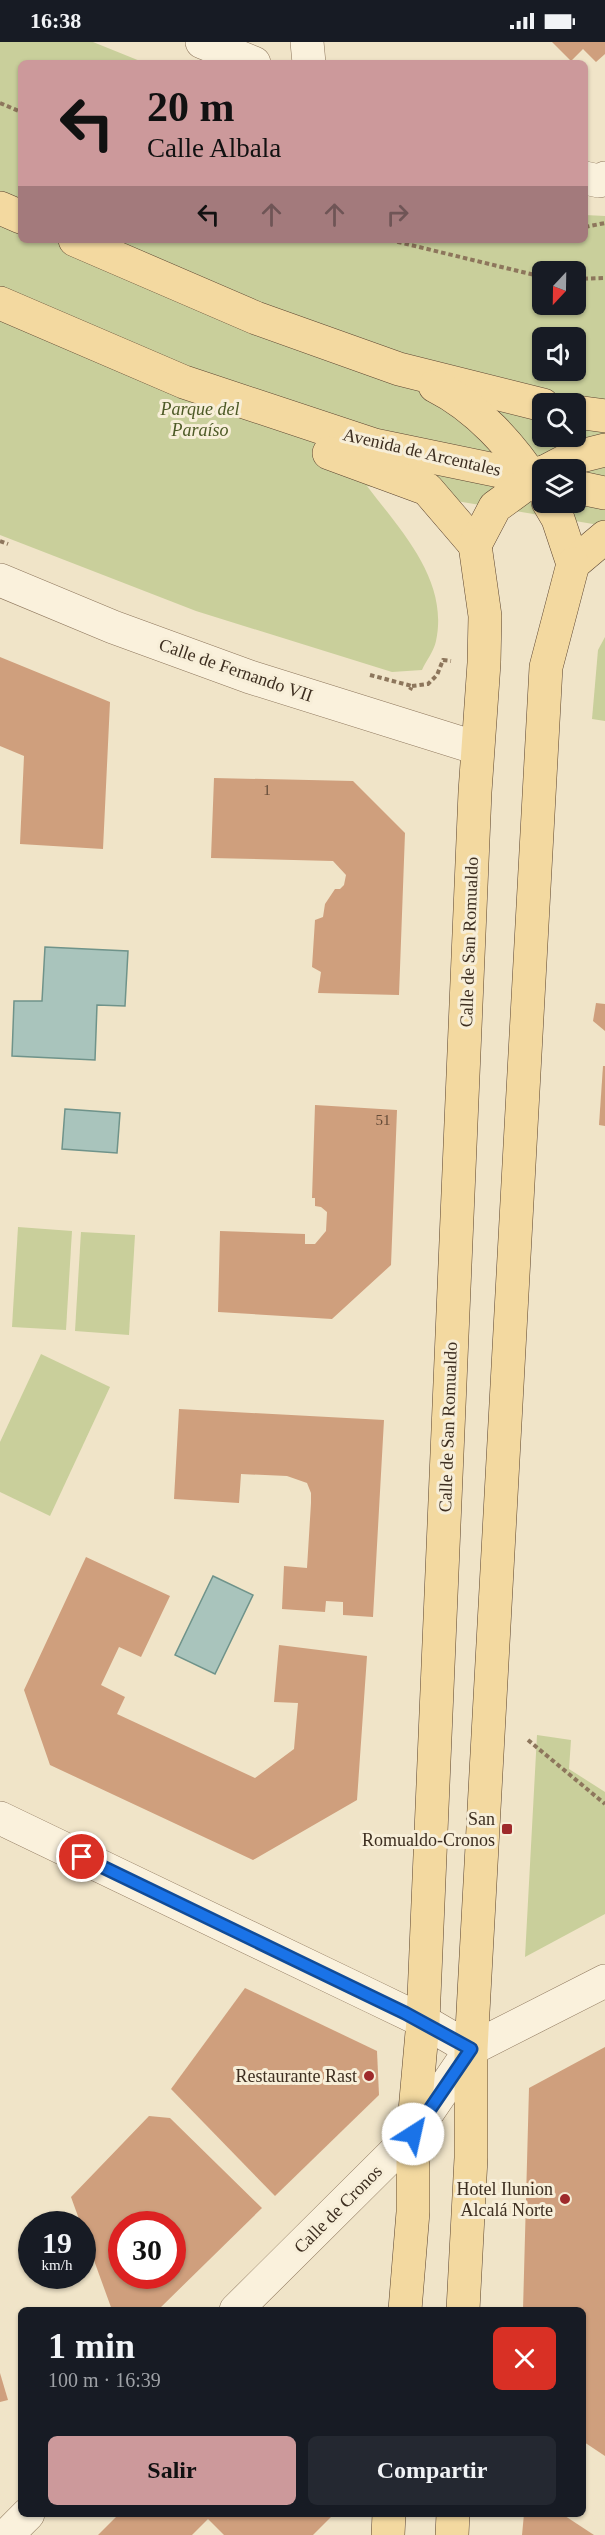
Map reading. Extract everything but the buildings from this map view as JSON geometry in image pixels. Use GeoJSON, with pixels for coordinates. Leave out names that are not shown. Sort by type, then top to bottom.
{"type":"FeatureCollection","features":[{"type":"Feature","properties":{"kind":"main road"},"geometry":{"type":"LineString","coordinates":[[0,208],[18,216]]}},
{"type":"Feature","properties":{"kind":"main road"},"geometry":{"type":"LineString","coordinates":[[82,243],[256,318],[399,369],[532,402]]}},
{"type":"Feature","properties":{"kind":"main road","name":"Avenida de Arcentales"},"geometry":{"type":"LineString","coordinates":[[0,303],[184,382],[374,445],[532,481]]}},
{"type":"Feature","properties":{"kind":"main road"},"geometry":{"type":"LineString","coordinates":[[137,361],[193,405],[427,489],[474,545],[495,507],[532,488]]}},
{"type":"Feature","properties":{"kind":"main road"},"geometry":{"type":"LineString","coordinates":[[399,369],[454,395],[490,425],[532,471]]}},
{"type":"Feature","properties":{"kind":"main road"},"geometry":{"type":"LineString","coordinates":[[586,414],[605,417]]}},
{"type":"Feature","properties":{"kind":"main road"},"geometry":{"type":"LineString","coordinates":[[569,459],[605,450]]}},
{"type":"Feature","properties":{"kind":"main road"},"geometry":{"type":"LineString","coordinates":[[586,489],[605,493]]}},
{"type":"Feature","properties":{"kind":"main road"},"geometry":{"type":"LineString","coordinates":[[463,2307],[471,2158],[471,2049],[546,668],[573,564],[556,513]]}},
{"type":"Feature","properties":{"kind":"main road"},"geometry":{"type":"LineString","coordinates":[[573,564],[605,537]]}},
{"type":"Feature","properties":{"kind":"main road","name":"Calle de San Romualdo"},"geometry":{"type":"LineString","coordinates":[[405,2307],[413,2212],[413,2134],[423,2021],[477,748],[484,663],[485,616],[474,545]]}},
{"type":"Feature","properties":{"kind":"main road"},"geometry":{"type":"LineString","coordinates":[[388,2535],[389,2517]]}},
{"type":"Feature","properties":{"kind":"main road"},"geometry":{"type":"LineString","coordinates":[[452,2535],[453,2517]]}},
{"type":"Feature","properties":{"kind":"street"},"geometry":{"type":"LineString","coordinates":[[202,42],[247,60]]}},
{"type":"Feature","properties":{"kind":"street"},"geometry":{"type":"LineString","coordinates":[[307,42],[309,60]]}},
{"type":"Feature","properties":{"kind":"street"},"geometry":{"type":"LineString","coordinates":[[588,179],[599,181],[605,178]]}},
{"type":"Feature","properties":{"kind":"street","name":"Calle de Fernando VII"},"geometry":{"type":"LineString","coordinates":[[0,580],[113,627],[250,677],[477,748]]}},
{"type":"Feature","properties":{"kind":"street"},"geometry":{"type":"LineString","coordinates":[[0,1818],[423,2021],[471,2049]]}},
{"type":"Feature","properties":{"kind":"street","name":"Calle de Cronos"},"geometry":{"type":"LineString","coordinates":[[239,2307],[413,2134],[471,2049],[605,1981]]}},
{"type":"Feature","properties":{"kind":"street"},"geometry":{"type":"LineString","coordinates":[[7,2535],[25,2517]]}},
{"type":"Feature","properties":{"kind":"path"},"geometry":{"type":"LineString","coordinates":[[0,103],[18,111]]}},
{"type":"Feature","properties":{"kind":"path"},"geometry":{"type":"LineString","coordinates":[[588,226],[605,223]]}},
{"type":"Feature","properties":{"kind":"path"},"geometry":{"type":"LineString","coordinates":[[402,243],[532,274]]}},
{"type":"Feature","properties":{"kind":"path"},"geometry":{"type":"LineString","coordinates":[[586,279],[605,278]]}},
{"type":"Feature","properties":{"kind":"path"},"geometry":{"type":"LineString","coordinates":[[412,686],[428,684],[437,675],[443,660]]}},
{"type":"Feature","properties":{"kind":"path"},"geometry":{"type":"LineString","coordinates":[[528,1740],[605,1804]]}},
{"type":"Feature","properties":{"kind":"green space","name":"Parque del Paraíso"},"geometry":{"type":"Polygon","coordinates":[[[0,42],[93,42],[138,60],[18,60],[18,243],[588,243],[588,215],[605,216],[605,526],[367,486],[419,558],[429,577],[438,619],[436,641],[422,670],[392,672],[196,611],[0,535],[0,42]]]}},
{"type":"Feature","properties":{"kind":"green space"},"geometry":{"type":"Polygon","coordinates":[[[605,637],[605,721],[592,719],[598,650],[605,637]]]}},
{"type":"Feature","properties":{"kind":"green space"},"geometry":{"type":"Polygon","coordinates":[[[18,1227],[72,1231],[66,1330],[12,1327],[18,1227]]]}},
{"type":"Feature","properties":{"kind":"green space"},"geometry":{"type":"Polygon","coordinates":[[[81,1232],[135,1235],[129,1335],[75,1331],[81,1232]]]}},
{"type":"Feature","properties":{"kind":"green space"},"geometry":{"type":"Polygon","coordinates":[[[41,1354],[110,1387],[50,1516],[0,1492],[0,1442],[41,1354]]]}},
{"type":"Feature","properties":{"kind":"green space"},"geometry":{"type":"Polygon","coordinates":[[[537,1735],[571,1740],[569,1769],[605,1792],[605,1914],[525,1957],[537,1735]]]}},
{"type":"Feature","properties":{"kind":"water"},"geometry":{"type":"Polygon","coordinates":[[[45,947],[128,951],[125,1006],[97,1005],[95,1060],[12,1056],[14,1001],[42,1001],[45,947]]]}},
{"type":"Feature","properties":{"kind":"water"},"geometry":{"type":"Polygon","coordinates":[[[65,1109],[120,1113],[117,1153],[62,1149],[65,1109]]]}},
{"type":"Feature","properties":{"kind":"water"},"geometry":{"type":"Polygon","coordinates":[[[213,1576],[253,1595],[215,1674],[175,1655],[213,1576]]]}},
{"type":"Feature","properties":{"kind":"place","name":"San Romualdo-Cronos"},"geometry":{"type":"Point","coordinates":[507,1829]}},
{"type":"Feature","properties":{"kind":"place","name":"Restaurante Rast"},"geometry":{"type":"Point","coordinates":[369,2076]}},
{"type":"Feature","properties":{"kind":"place","name":"Hotel Ilunion Alcalá Norte"},"geometry":{"type":"Point","coordinates":[565,2199]}},
{"type":"Feature","properties":{"kind":"route"},"geometry":{"type":"LineString","coordinates":[[82,1857],[423,2021],[471,2049],[413,2134]]}}]}
